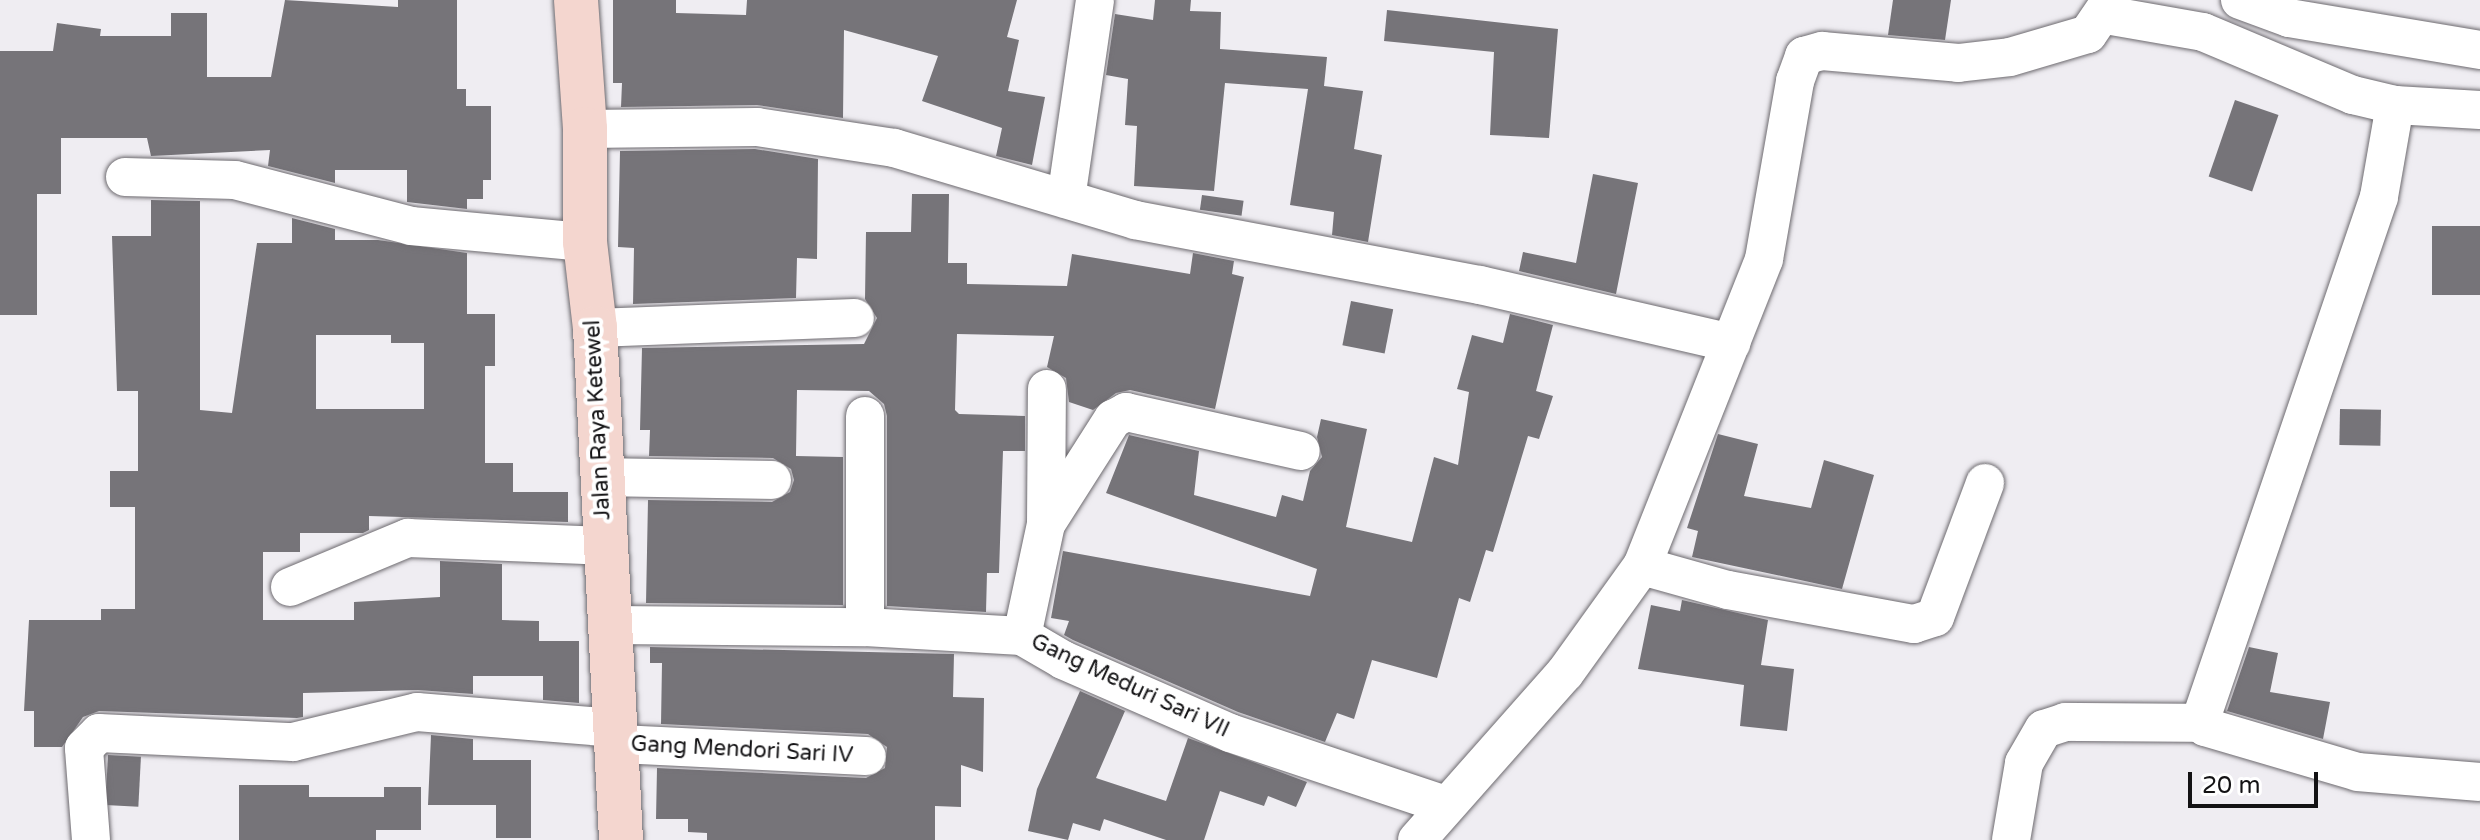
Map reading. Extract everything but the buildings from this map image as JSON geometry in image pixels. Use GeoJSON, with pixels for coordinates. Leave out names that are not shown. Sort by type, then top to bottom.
{"type":"FeatureCollection","features":[{"type":"Feature","properties":{"kind":"main road","name":"Jalan Raya Ketewel"},"geometry":{"type":"LineString","coordinates":[[576,0],[585,129],[585,242],[595,328],[604,546],[613,625],[621,840]]}},
{"type":"Feature","properties":{"kind":"street"},"geometry":{"type":"LineString","coordinates":[[1066,199],[1095,0]]}},
{"type":"Feature","properties":{"kind":"street"},"geometry":{"type":"LineString","coordinates":[[2240,0],[2289,18],[2480,50]]}},
{"type":"Feature","properties":{"kind":"street"},"geometry":{"type":"LineString","coordinates":[[1417,840],[1565,673],[1642,566],[1764,259],[1795,81],[1804,56],[1822,51],[1958,63],[2010,57],[2088,34],[2108,8],[2203,32],[2353,95],[2395,105],[2480,110]]}},
{"type":"Feature","properties":{"kind":"street"},"geometry":{"type":"LineString","coordinates":[[2202,723],[2379,197],[2395,105]]}},
{"type":"Feature","properties":{"kind":"street"},"geometry":{"type":"LineString","coordinates":[[585,129],[757,127],[894,148],[1135,220],[1480,285],[1731,343]]}},
{"type":"Feature","properties":{"kind":"street"},"geometry":{"type":"LineString","coordinates":[[125,177],[235,180],[411,226],[585,242]]}},
{"type":"Feature","properties":{"kind":"street"},"geometry":{"type":"LineString","coordinates":[[595,328],[855,318]]}},
{"type":"Feature","properties":{"kind":"street"},"geometry":{"type":"LineString","coordinates":[[1022,636],[1046,524],[1047,389]]}},
{"type":"Feature","properties":{"kind":"street"},"geometry":{"type":"LineString","coordinates":[[1046,524],[1113,419],[1126,412],[1301,451]]}},
{"type":"Feature","properties":{"kind":"street"},"geometry":{"type":"LineString","coordinates":[[865,416],[865,627]]}},
{"type":"Feature","properties":{"kind":"street"},"geometry":{"type":"LineString","coordinates":[[602,477],[772,480]]}},
{"type":"Feature","properties":{"kind":"street"},"geometry":{"type":"LineString","coordinates":[[1642,566],[1728,590],[1914,624],[1935,617],[1985,483]]}},
{"type":"Feature","properties":{"kind":"street"},"geometry":{"type":"LineString","coordinates":[[290,587],[408,538],[604,546]]}},
{"type":"Feature","properties":{"kind":"street","name":"Gang Meduri Sari VII"},"geometry":{"type":"LineString","coordinates":[[613,625],[865,627],[1022,636],[1063,660],[1230,733],[1445,805]]}},
{"type":"Feature","properties":{"kind":"street","name":"Gang Mendori Sari IV"},"geometry":{"type":"LineString","coordinates":[[91,840],[84,748],[99,733],[293,742],[417,712],[617,736],[867,756]]}},
{"type":"Feature","properties":{"kind":"street"},"geometry":{"type":"LineString","coordinates":[[2011,840],[2024,763],[2044,729],[2065,722],[2202,723],[2358,772],[2480,782]]}}]}
